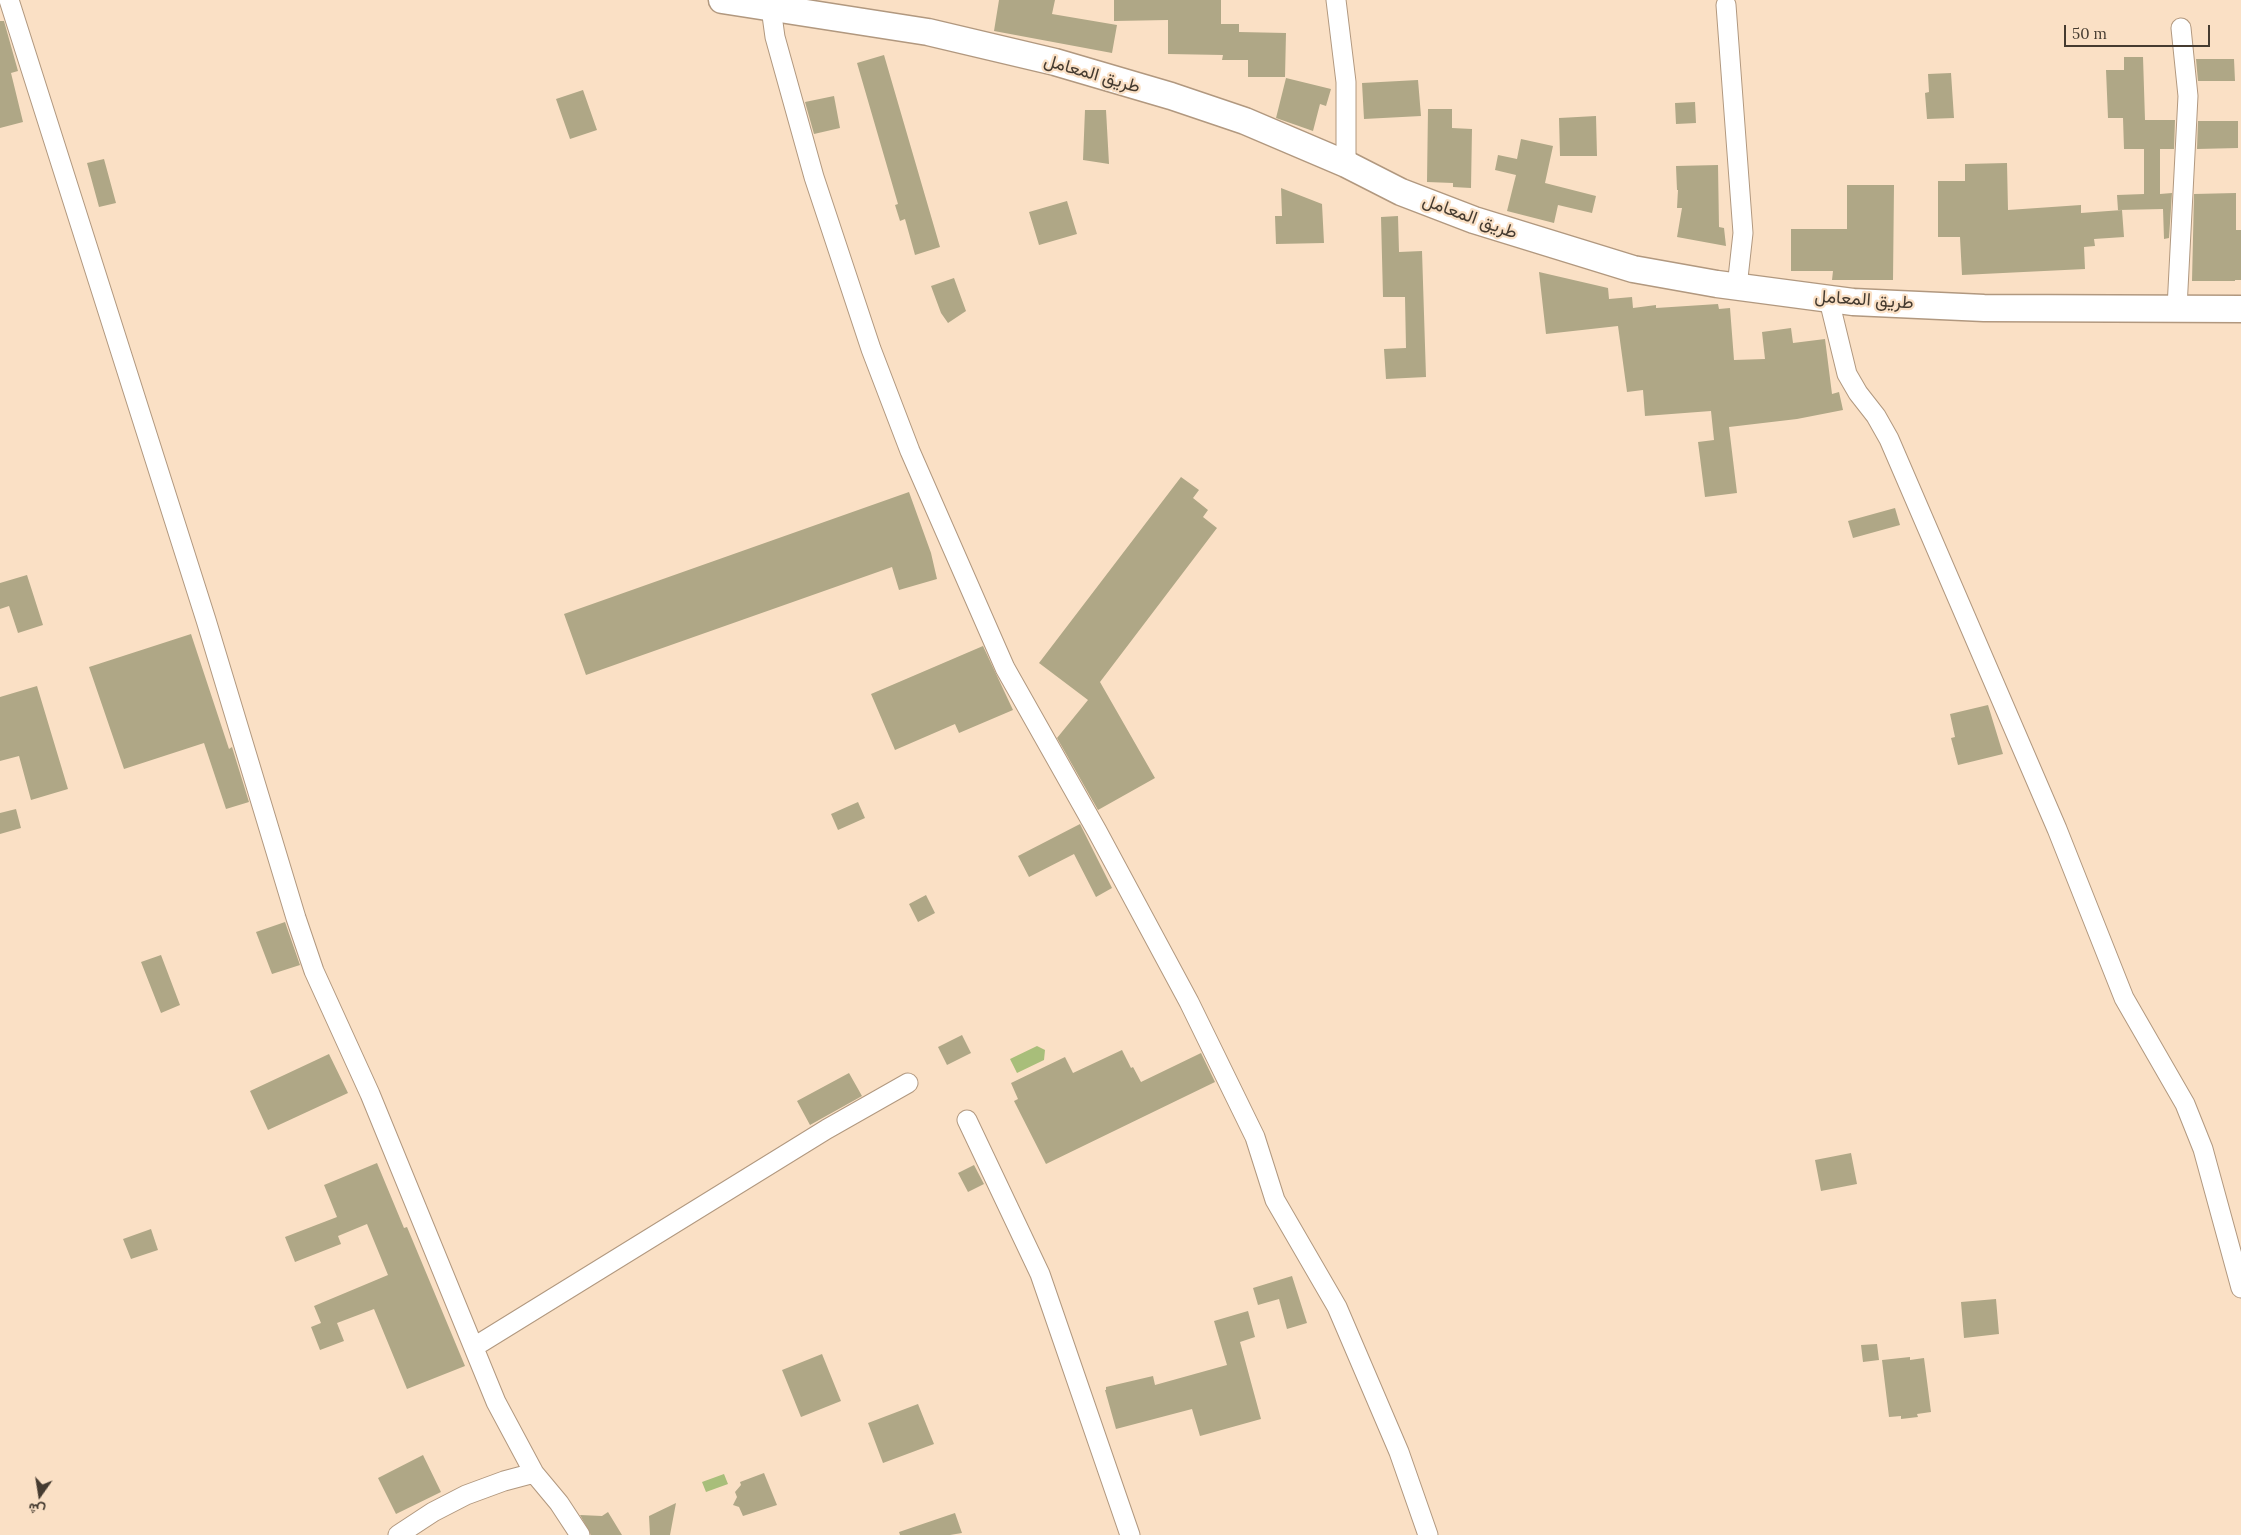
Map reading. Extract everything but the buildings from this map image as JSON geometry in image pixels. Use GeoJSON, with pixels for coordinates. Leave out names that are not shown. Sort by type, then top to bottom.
{"type":"FeatureCollection","features":[{"type":"Feature","properties":{"kind":"main road","name":"طريق المعامل"},"geometry":{"type":"LineString","coordinates":[[722,0],[928,32],[1055,62],[1245,121],[1346,164],[1401,192],[1474,220],[1633,269],[1737,287],[1829,300],[1984,308],[2241,308]]}},
{"type":"Feature","properties":{"kind":"street"},"geometry":{"type":"LineString","coordinates":[[9,0],[200,601],[296,918],[314,971],[370,1094],[496,1402],[534,1473],[559,1503],[580,1535]]}},
{"type":"Feature","properties":{"kind":"street"},"geometry":{"type":"LineString","coordinates":[[1336,0],[1346,82],[1346,164]]}},
{"type":"Feature","properties":{"kind":"street"},"geometry":{"type":"LineString","coordinates":[[1726,5],[1743,233],[1737,287]]}},
{"type":"Feature","properties":{"kind":"street"},"geometry":{"type":"LineString","coordinates":[[771,8],[775,37],[814,176],[871,349],[910,451],[1005,668],[1097,831],[1189,1002],[1255,1137],[1275,1200],[1338,1307],[1399,1452],[1428,1535]]}},
{"type":"Feature","properties":{"kind":"street"},"geometry":{"type":"LineString","coordinates":[[2177,308],[2188,96],[2181,28]]}},
{"type":"Feature","properties":{"kind":"street"},"geometry":{"type":"LineString","coordinates":[[1829,300],[1847,374],[1858,393],[1876,416],[1889,439],[2057,829],[2124,998],[2185,1104],[2203,1149],[2241,1288]]}},
{"type":"Feature","properties":{"kind":"street"},"geometry":{"type":"LineString","coordinates":[[474,1347],[827,1129],[908,1083]]}},
{"type":"Feature","properties":{"kind":"street"},"geometry":{"type":"LineString","coordinates":[[967,1120],[1040,1274],[1130,1535]]}},
{"type":"Feature","properties":{"kind":"street"},"geometry":{"type":"LineString","coordinates":[[398,1535],[433,1512],[466,1495],[504,1481],[534,1473]]}},
{"type":"Feature","properties":{"kind":"shaded area"},"geometry":{"type":"Polygon","coordinates":[[[1037,1046],[1045,1050],[1044,1060],[1017,1073],[1010,1059],[1037,1046]]]}},
{"type":"Feature","properties":{"kind":"shaded area"},"geometry":{"type":"Polygon","coordinates":[[[724,1474],[728,1484],[706,1492],[702,1482],[724,1474]]]}}]}
